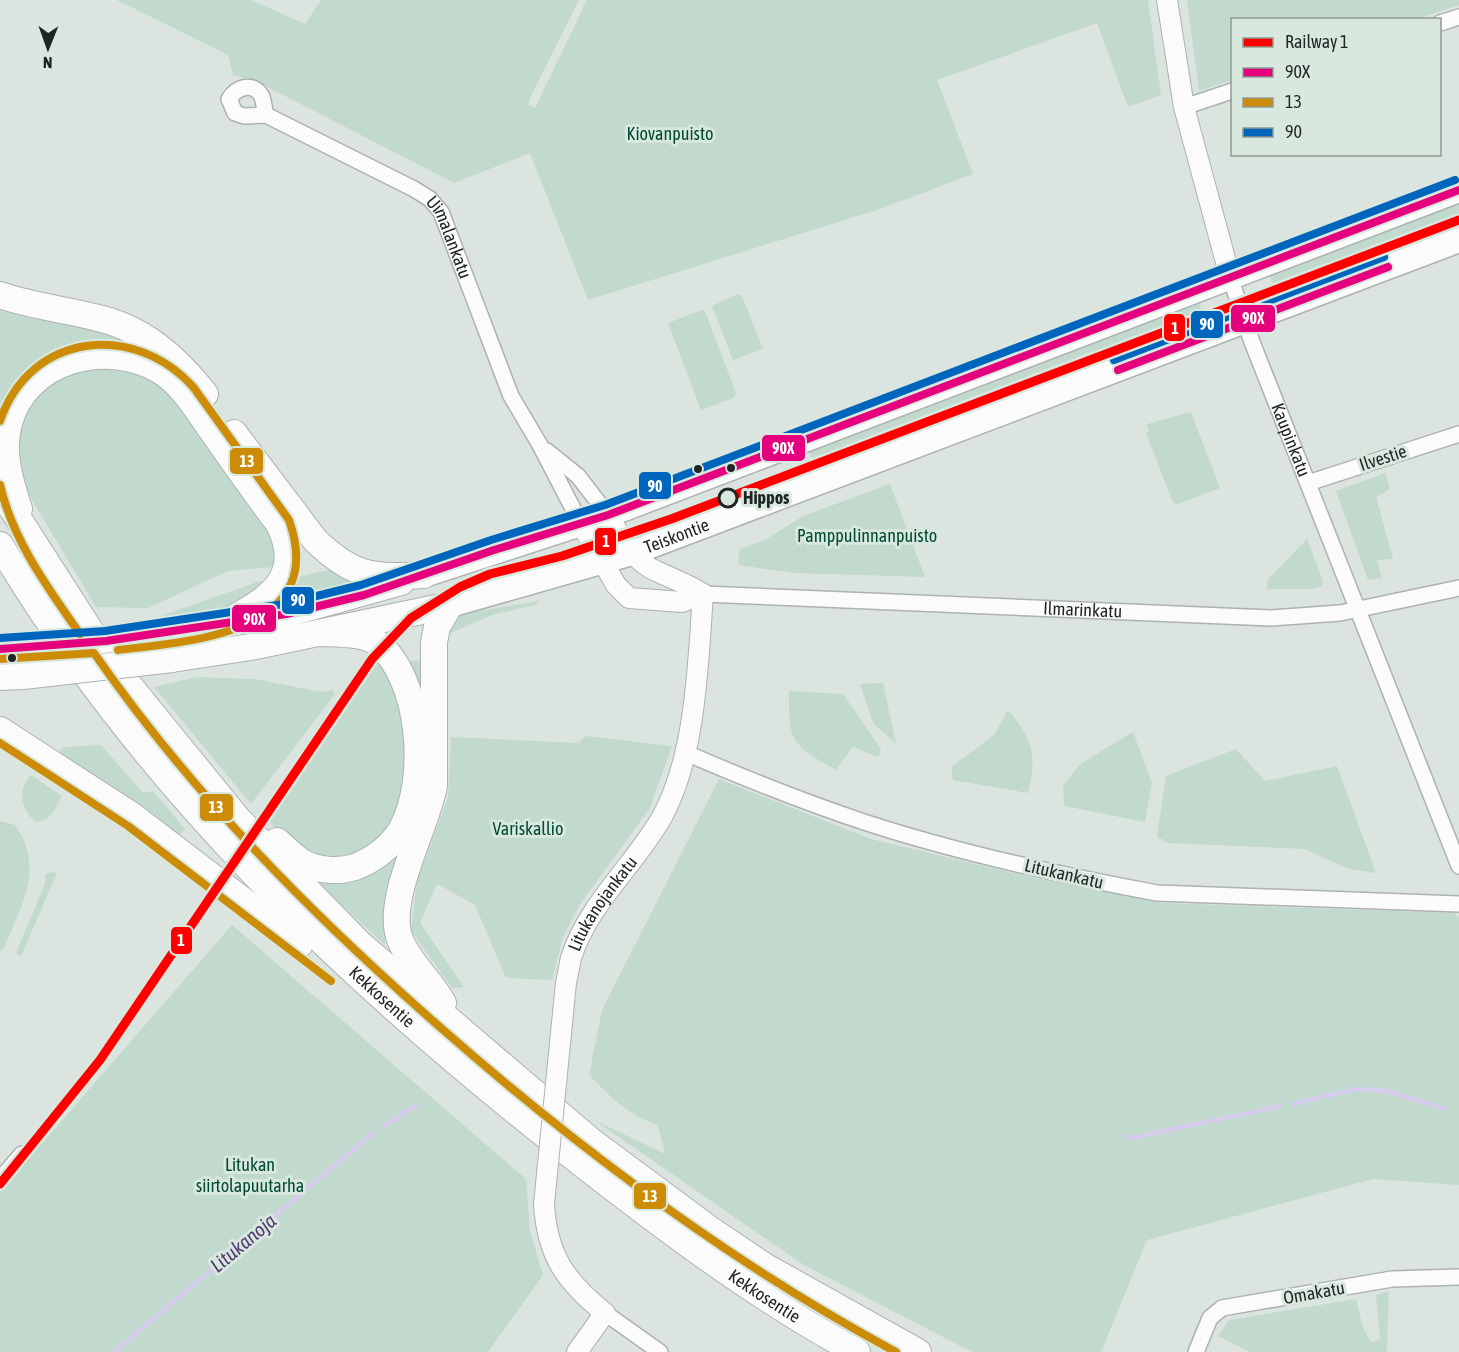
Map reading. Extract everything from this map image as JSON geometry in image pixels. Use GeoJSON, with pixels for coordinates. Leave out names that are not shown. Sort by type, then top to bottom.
{"type":"FeatureCollection","features":[{"type":"Feature","properties":{"kind":"highway"},"geometry":{"type":"LineString","coordinates":[[0,295],[29,304],[96,317],[150,340],[185,368],[315,540],[329,554],[358,572],[380,577],[424,574]]}},
{"type":"Feature","properties":{"kind":"highway"},"geometry":{"type":"LineString","coordinates":[[28,536],[11,486],[6,460],[7,435],[15,407],[46,373],[72,359],[89,355],[117,355],[148,364],[167,376],[189,399],[279,525],[285,538],[286,566],[280,584],[270,597],[222,624]]}},
{"type":"Feature","properties":{"kind":"highway"},"geometry":{"type":"LineString","coordinates":[[0,490],[28,536]]}},
{"type":"Feature","properties":{"kind":"highway","name":"Kekkosentie"},"geometry":{"type":"LineString","coordinates":[[28,536],[111,663],[237,818],[361,945],[591,1141],[708,1228],[766,1267],[918,1352]]}},
{"type":"Feature","properties":{"kind":"highway","name":"Kekkosentie"},"geometry":{"type":"LineString","coordinates":[[0,545],[105,700],[217,835],[288,911],[419,1032],[622,1196],[729,1273],[827,1336],[857,1352]]}},
{"type":"Feature","properties":{"kind":"highway"},"geometry":{"type":"LineString","coordinates":[[3,649],[156,635],[286,614],[364,595],[424,574]]}},
{"type":"Feature","properties":{"kind":"highway"},"geometry":{"type":"LineString","coordinates":[[450,605],[436,627],[434,642],[434,786],[430,807],[400,889],[397,925],[400,940],[408,955],[436,990],[458,1029]]}},
{"type":"Feature","properties":{"kind":"highway","name":"Teiskontie"},"geometry":{"type":"LineString","coordinates":[[12,677],[172,659],[318,633],[450,605]]}},
{"type":"Feature","properties":{"kind":"highway"},"geometry":{"type":"LineString","coordinates":[[237,818],[266,831],[303,862],[317,868],[342,870],[364,863],[378,855],[400,832],[406,820],[412,803],[417,765],[412,710],[403,679],[383,649],[368,638],[318,633]]}},
{"type":"Feature","properties":{"kind":"highway"},"geometry":{"type":"LineString","coordinates":[[0,730],[134,817],[320,960],[419,1032]]}},
{"type":"Feature","properties":{"kind":"main road"},"geometry":{"type":"LineString","coordinates":[[424,574],[608,515],[1459,190]]}},
{"type":"Feature","properties":{"kind":"main road","name":"Teiskontie"},"geometry":{"type":"LineString","coordinates":[[450,605],[632,553],[1459,240]]}},
{"type":"Feature","properties":{"kind":"street","name":"Kaupinkatu"},"geometry":{"type":"LineString","coordinates":[[1167,0],[1184,107],[1230,277],[1245,321],[1459,866]]}},
{"type":"Feature","properties":{"kind":"street"},"geometry":{"type":"LineString","coordinates":[[1441,23],[1459,17]]}},
{"type":"Feature","properties":{"kind":"street"},"geometry":{"type":"LineString","coordinates":[[1184,107],[1231,92]]}},
{"type":"Feature","properties":{"kind":"street","name":"Uimalankatu"},"geometry":{"type":"LineString","coordinates":[[266,115],[414,189],[429,199],[441,212],[511,396],[540,445],[602,562]]}},
{"type":"Feature","properties":{"kind":"street","name":"Ilvestie"},"geometry":{"type":"LineString","coordinates":[[1308,483],[1459,434]]}},
{"type":"Feature","properties":{"kind":"street","name":"Uimalankatu"},"geometry":{"type":"LineString","coordinates":[[540,445],[578,476],[608,515],[632,553]]}},
{"type":"Feature","properties":{"kind":"street","name":"Ilmarinkatu"},"geometry":{"type":"LineString","coordinates":[[632,553],[655,571],[671,576],[703,594]]}},
{"type":"Feature","properties":{"kind":"street","name":"Ilmarinkatu"},"geometry":{"type":"LineString","coordinates":[[602,562],[623,594],[629,598],[682,602],[703,594],[1271,618],[1359,610],[1459,588]]}},
{"type":"Feature","properties":{"kind":"street","name":"Litukanojankatu"},"geometry":{"type":"LineString","coordinates":[[605,1313],[565,1276],[549,1240],[544,1204],[566,983],[577,939],[591,914],[635,859],[663,815],[686,753],[703,594]]}},
{"type":"Feature","properties":{"kind":"street","name":"Litukankatu"},"geometry":{"type":"LineString","coordinates":[[686,753],[864,822],[920,839],[1100,883],[1157,893],[1459,904]]}},
{"type":"Feature","properties":{"kind":"street"},"geometry":{"type":"LineString","coordinates":[[0,1179],[22,1154]]}},
{"type":"Feature","properties":{"kind":"street","name":"Omakatu"},"geometry":{"type":"LineString","coordinates":[[1196,1352],[1210,1318],[1222,1308],[1392,1279],[1459,1277]]}},
{"type":"Feature","properties":{"kind":"street"},"geometry":{"type":"LineString","coordinates":[[577,1352],[605,1313],[660,1352]]}},
{"type":"Feature","properties":{"kind":"green space","name":"Kiovanpuisto"},"geometry":{"type":"Polygon","coordinates":[[[117,0],[251,0],[305,24],[321,0],[579,0],[531,96],[528,105],[535,108],[587,0],[1148,0],[1161,95],[1128,107],[1097,23],[937,80],[973,174],[880,209],[588,300],[530,153],[454,183],[254,80],[233,75],[228,55],[117,0]]]}},
{"type":"Feature","properties":{"kind":"green space"},"geometry":{"type":"Polygon","coordinates":[[[1187,0],[1459,0],[1459,5],[1419,18],[1231,18],[1231,80],[1199,91],[1187,0]]]}},
{"type":"Feature","properties":{"kind":"green space"},"geometry":{"type":"Polygon","coordinates":[[[1459,200],[1459,232],[1280,300],[1268,273],[1459,200]]]}},
{"type":"Feature","properties":{"kind":"green space"},"geometry":{"type":"Polygon","coordinates":[[[738,294],[742,296],[763,349],[733,360],[712,306],[738,294]]]}},
{"type":"Feature","properties":{"kind":"green space"},"geometry":{"type":"Polygon","coordinates":[[[1197,298],[1208,327],[818,474],[808,447],[1197,298]]]}},
{"type":"Feature","properties":{"kind":"green space"},"geometry":{"type":"Polygon","coordinates":[[[0,304],[103,325],[139,349],[99,343],[71,346],[59,350],[37,366],[0,425],[0,304]]]}},
{"type":"Feature","properties":{"kind":"green space"},"geometry":{"type":"Polygon","coordinates":[[[704,309],[736,393],[734,398],[701,410],[668,323],[704,309]]]}},
{"type":"Feature","properties":{"kind":"green space"},"geometry":{"type":"Polygon","coordinates":[[[127,363],[164,382],[276,533],[278,548],[273,567],[228,571],[148,608],[96,607],[20,480],[18,433],[26,409],[63,370],[127,363]]]}},
{"type":"Feature","properties":{"kind":"green space"},"geometry":{"type":"Polygon","coordinates":[[[1191,412],[1220,488],[1176,505],[1146,433],[1149,431],[1147,424],[1191,412]]]}},
{"type":"Feature","properties":{"kind":"green space"},"geometry":{"type":"Polygon","coordinates":[[[1385,473],[1390,489],[1376,497],[1393,559],[1377,560],[1382,578],[1368,580],[1336,491],[1385,473]]]}},
{"type":"Feature","properties":{"kind":"green space","name":"Pamppulinnanpuisto"},"geometry":{"type":"Polygon","coordinates":[[[890,484],[925,577],[794,573],[738,565],[740,549],[765,540],[803,516],[890,484]]]}},
{"type":"Feature","properties":{"kind":"green space"},"geometry":{"type":"Polygon","coordinates":[[[1307,539],[1323,581],[1322,586],[1313,589],[1267,589],[1267,580],[1307,539]]]}},
{"type":"Feature","properties":{"kind":"green space"},"geometry":{"type":"Polygon","coordinates":[[[334,569],[357,586],[277,604],[291,578],[334,569]]]}},
{"type":"Feature","properties":{"kind":"green space"},"geometry":{"type":"Polygon","coordinates":[[[260,581],[270,581],[231,608],[155,618],[260,581]]]}},
{"type":"Feature","properties":{"kind":"green space"},"geometry":{"type":"Polygon","coordinates":[[[539,601],[536,605],[495,614],[441,637],[451,619],[461,614],[539,601]]]}},
{"type":"Feature","properties":{"kind":"green space"},"geometry":{"type":"Polygon","coordinates":[[[379,654],[396,694],[407,743],[403,805],[389,829],[366,848],[339,857],[325,858],[311,854],[294,844],[268,821],[379,654]]]}},
{"type":"Feature","properties":{"kind":"green space"},"geometry":{"type":"Polygon","coordinates":[[[423,660],[428,732],[427,786],[418,823],[393,889],[385,945],[321,886],[325,878],[362,873],[389,857],[407,831],[418,799],[422,764],[420,727],[412,692],[401,662],[423,660]]]}},
{"type":"Feature","properties":{"kind":"green space"},"geometry":{"type":"Polygon","coordinates":[[[197,677],[254,679],[322,692],[333,690],[335,694],[251,804],[154,687],[197,677]]]}},
{"type":"Feature","properties":{"kind":"green space"},"geometry":{"type":"Polygon","coordinates":[[[883,683],[896,744],[873,723],[860,684],[883,683]]]}},
{"type":"Feature","properties":{"kind":"green space"},"geometry":{"type":"Polygon","coordinates":[[[789,691],[843,694],[881,749],[878,757],[853,747],[836,770],[810,754],[796,741],[792,732],[789,691]]]}},
{"type":"Feature","properties":{"kind":"green space"},"geometry":{"type":"Polygon","coordinates":[[[1008,710],[1017,721],[1031,748],[1032,768],[1028,793],[953,780],[951,767],[994,735],[1008,710]]]}},
{"type":"Feature","properties":{"kind":"green space"},"geometry":{"type":"Polygon","coordinates":[[[1133,732],[1152,783],[1145,822],[1064,806],[1063,786],[1080,764],[1133,732]]]}},
{"type":"Feature","properties":{"kind":"green space","name":"Variskallio"},"geometry":{"type":"Polygon","coordinates":[[[585,736],[672,746],[650,808],[581,903],[563,937],[552,980],[506,978],[475,905],[437,884],[420,923],[464,987],[452,988],[411,931],[417,881],[448,797],[451,737],[579,743],[585,736]]]}},
{"type":"Feature","properties":{"kind":"green space"},"geometry":{"type":"Polygon","coordinates":[[[101,745],[143,793],[153,791],[185,829],[180,834],[161,827],[57,755],[63,747],[101,745]]]}},
{"type":"Feature","properties":{"kind":"green space"},"geometry":{"type":"Polygon","coordinates":[[[1236,749],[1265,781],[1337,766],[1376,873],[1349,869],[1304,849],[1167,843],[1157,836],[1166,776],[1236,749]]]}},
{"type":"Feature","properties":{"kind":"green space"},"geometry":{"type":"Polygon","coordinates":[[[31,775],[62,796],[52,813],[36,822],[24,806],[22,793],[31,775]]]}},
{"type":"Feature","properties":{"kind":"green space"},"geometry":{"type":"Polygon","coordinates":[[[719,779],[871,839],[1034,878],[1163,903],[1454,913],[1459,918],[1459,1185],[1373,1179],[1147,1240],[1101,1352],[972,1352],[804,1265],[594,1120],[665,1154],[658,1125],[628,1110],[589,1075],[602,1010],[719,779]]]}},
{"type":"Feature","properties":{"kind":"green space"},"geometry":{"type":"Polygon","coordinates":[[[0,821],[15,825],[24,841],[29,871],[28,886],[18,917],[4,948],[0,950],[0,821]]]}},
{"type":"Feature","properties":{"kind":"green space"},"geometry":{"type":"Polygon","coordinates":[[[51,872],[57,873],[21,956],[16,953],[45,884],[45,875],[51,872]]]}},
{"type":"Feature","properties":{"kind":"green space","name":"Litukan siirtolapuutarha"},"geometry":{"type":"Polygon","coordinates":[[[232,925],[526,1179],[530,1231],[543,1275],[488,1352],[0,1352],[0,1192],[232,925]]]}},
{"type":"Feature","properties":{"kind":"green space"},"geometry":{"type":"Polygon","coordinates":[[[1389,1291],[1387,1352],[1250,1352],[1218,1336],[1229,1320],[1356,1299],[1363,1328],[1371,1342],[1380,1339],[1376,1295],[1389,1291]]]}},
{"type":"Feature","properties":{"kind":"waterway"},"geometry":{"type":"LineString","coordinates":[[1293,1104],[1356,1089],[1387,1091],[1443,1108]]}},
{"type":"Feature","properties":{"kind":"waterway"},"geometry":{"type":"LineString","coordinates":[[384,1126],[416,1105]]}},
{"type":"Feature","properties":{"kind":"waterway"},"geometry":{"type":"LineString","coordinates":[[1125,1137],[1136,1137],[1280,1106]]}},
{"type":"Feature","properties":{"kind":"waterway","name":"Litukanoja"},"geometry":{"type":"LineString","coordinates":[[114,1352],[373,1133]]}},
{"type":"Feature","properties":{"kind":"rail line","name":"1"},"geometry":{"type":"LineString","coordinates":[[0,1184],[100,1060],[372,659],[411,618],[460,587],[490,574],[562,556],[671,519],[1459,220]]}},
{"type":"Feature","properties":{"kind":"transit line","name":"90"},"geometry":{"type":"LineString","coordinates":[[0,638],[105,631],[284,604],[361,585],[491,540],[605,505],[1455,180]]}},
{"type":"Feature","properties":{"kind":"transit line","name":"90X"},"geometry":{"type":"LineString","coordinates":[[0,649],[106,641],[286,614],[364,595],[494,550],[608,515],[1459,190]]}},
{"type":"Feature","properties":{"kind":"transit line","name":"90"},"geometry":{"type":"LineString","coordinates":[[1114,360],[1384,257]]}},
{"type":"Feature","properties":{"kind":"transit line","name":"90X"},"geometry":{"type":"LineString","coordinates":[[1118,370],[1388,267]]}},
{"type":"Feature","properties":{"kind":"transit line","name":"13"},"geometry":{"type":"LineString","coordinates":[[0,421],[15,391],[35,369],[59,354],[86,346],[115,346],[143,352],[170,367],[194,388],[289,520],[296,558],[290,587],[272,608],[247,624],[216,635],[118,650]]}},
{"type":"Feature","properties":{"kind":"transit line","name":"13"},"geometry":{"type":"LineString","coordinates":[[0,485],[13,525],[23,545],[80,634]]}},
{"type":"Feature","properties":{"kind":"transit line","name":"13"},"geometry":{"type":"LineString","coordinates":[[0,659],[94,653],[171,755],[256,851],[346,942],[441,1028],[548,1118],[659,1203],[775,1281],[896,1352]]}},
{"type":"Feature","properties":{"kind":"transit line","name":"13"},"geometry":{"type":"LineString","coordinates":[[0,743],[128,826],[331,981]]}},
{"type":"Feature","properties":{"kind":"place","name":"Hippos"},"geometry":{"type":"Point","coordinates":[728,498]}}]}
